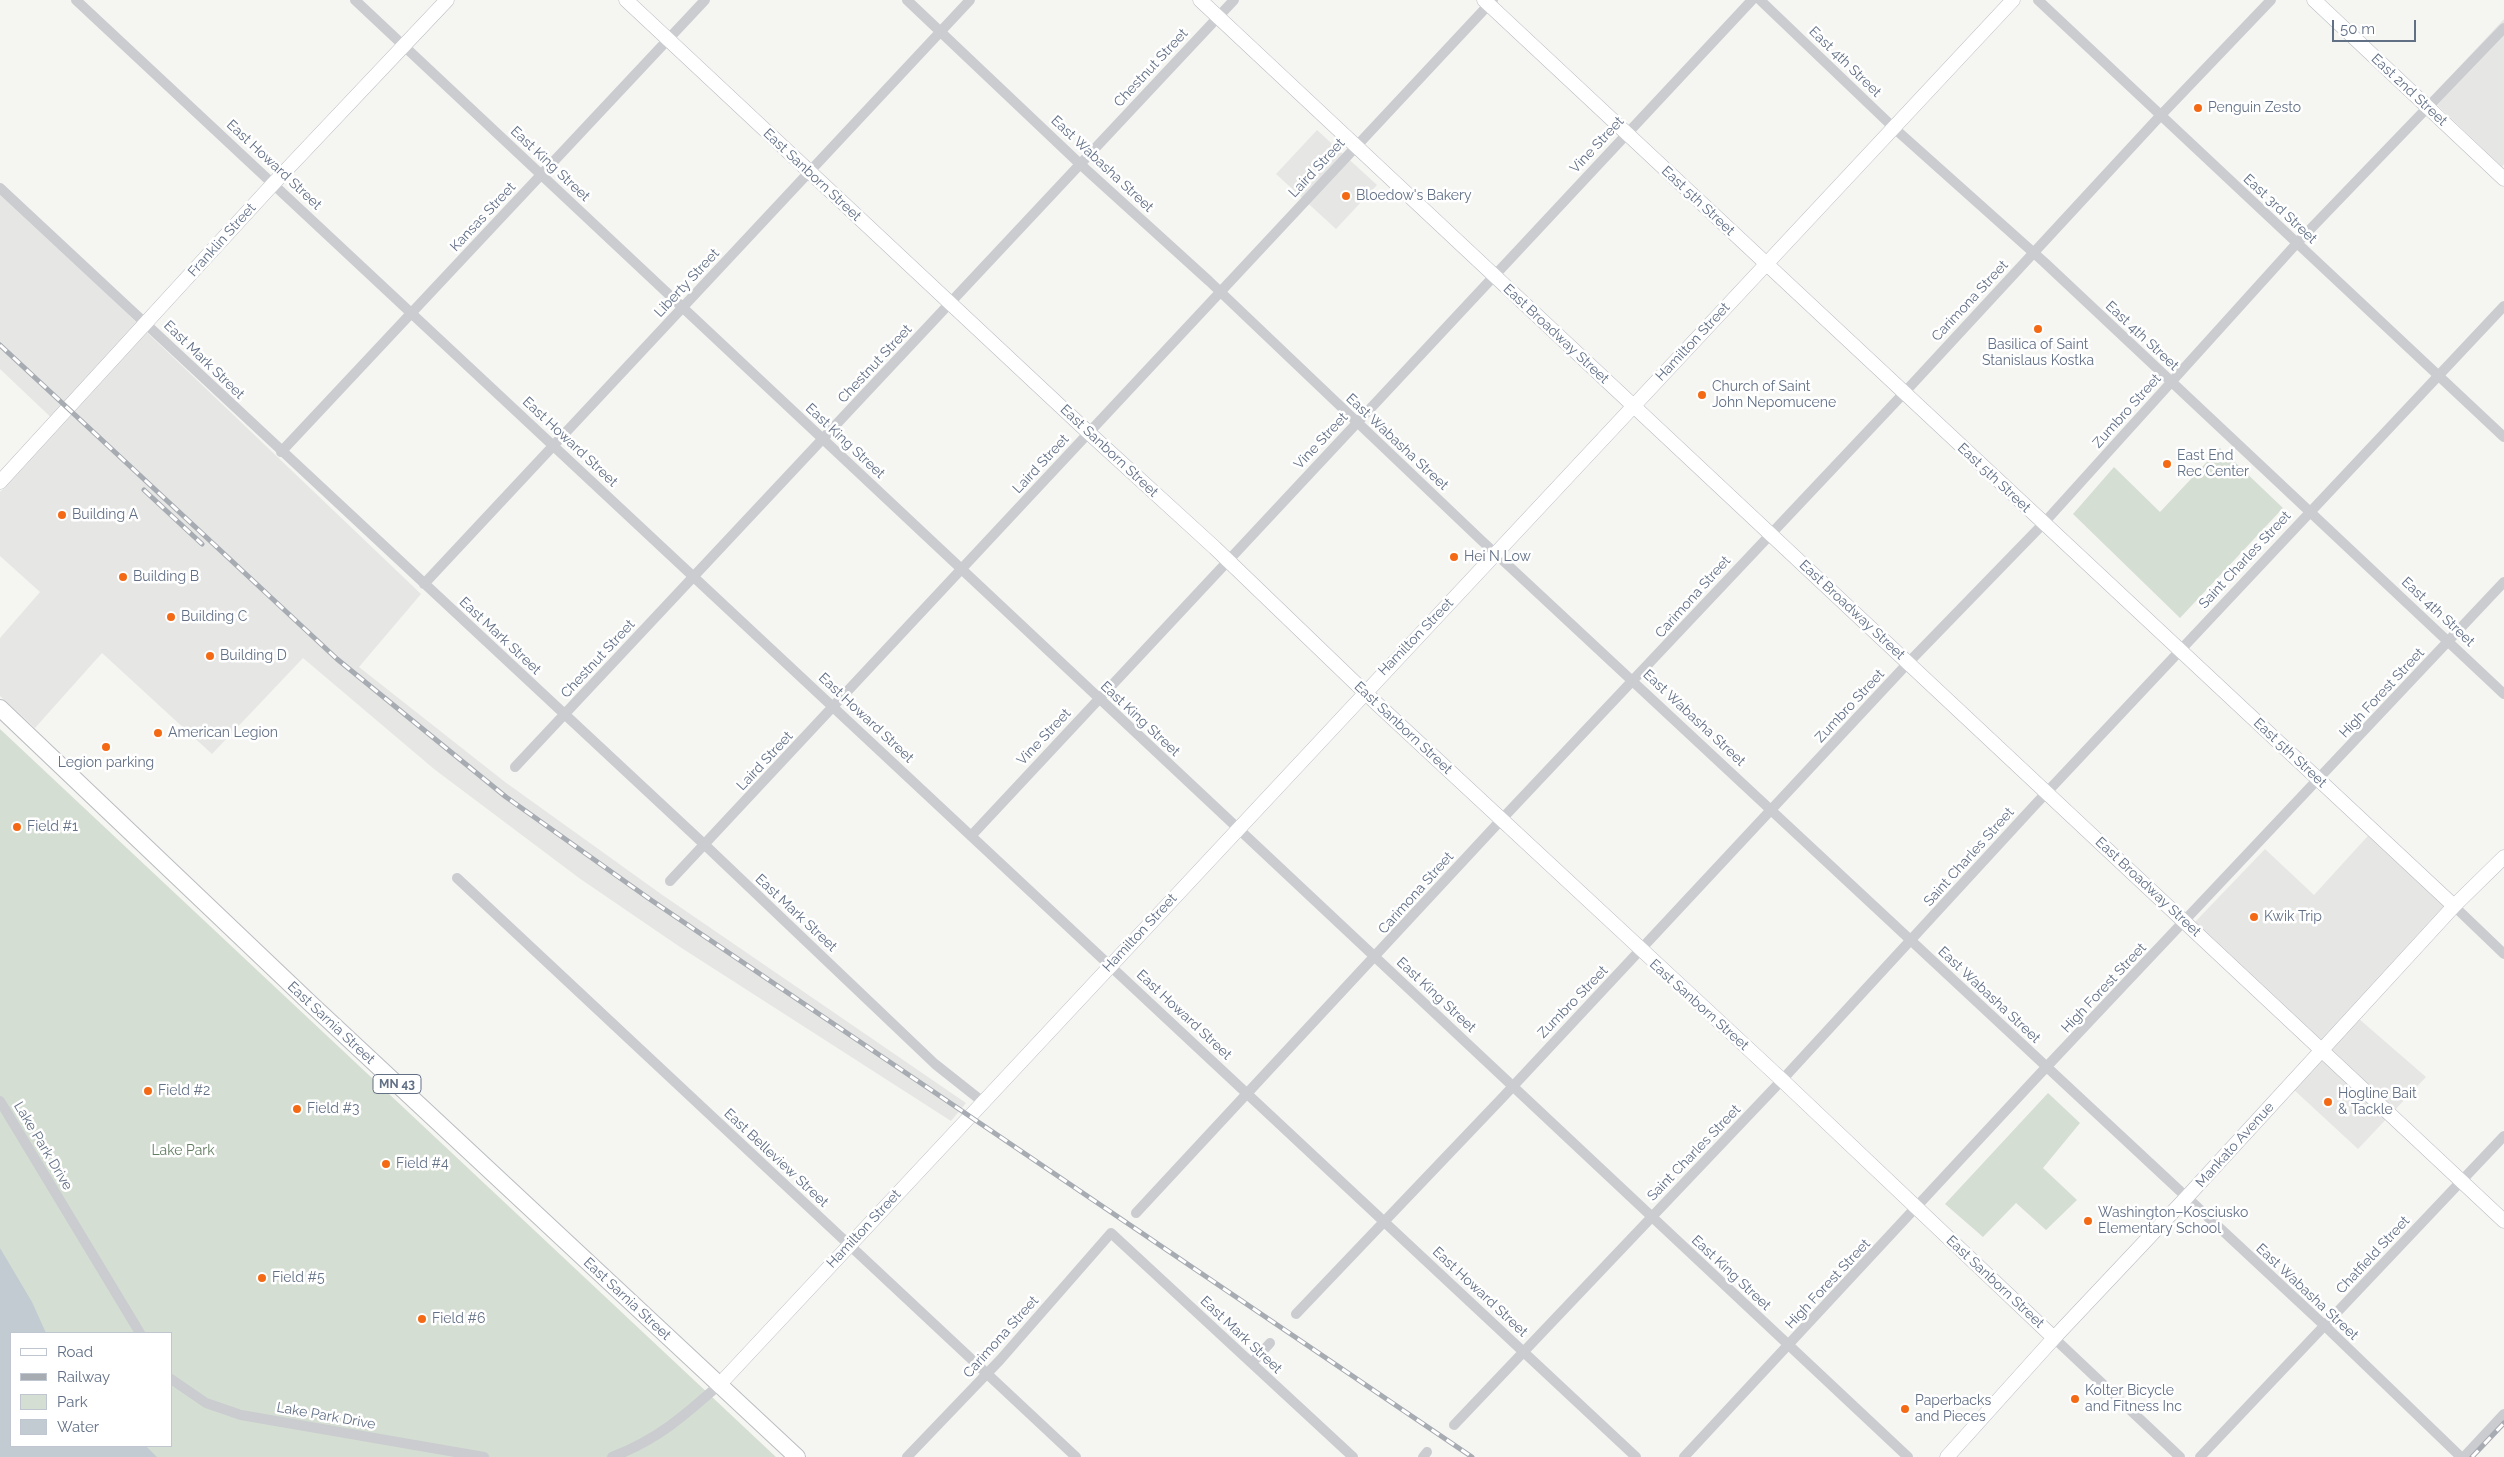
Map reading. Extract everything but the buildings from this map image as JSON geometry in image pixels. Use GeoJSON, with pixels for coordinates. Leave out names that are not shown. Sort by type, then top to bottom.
{"type":"FeatureCollection","features":[{"type":"Feature","properties":{"kind":"main road","name":"East Sarnia Street"},"geometry":{"type":"LineString","coordinates":[[0,708],[310,1003],[797,1457]]}},
{"type":"Feature","properties":{"kind":"street","name":"East Howard Street"},"geometry":{"type":"LineString","coordinates":[[76,0],[1636,1457]]}},
{"type":"Feature","properties":{"kind":"street","name":"East King Street"},"geometry":{"type":"LineString","coordinates":[[354,0],[1908,1457]]}},
{"type":"Feature","properties":{"kind":"street","name":"Franklin Street"},"geometry":{"type":"LineString","coordinates":[[0,482],[273,184],[446,0]]}},
{"type":"Feature","properties":{"kind":"street","name":"East Sanborn Street"},"geometry":{"type":"LineString","coordinates":[[626,0],[1089,433],[1228,560],[1365,693],[1640,951],[1782,1080],[2180,1457]]}},
{"type":"Feature","properties":{"kind":"street","name":"Kansas Street"},"geometry":{"type":"LineString","coordinates":[[281,452],[705,0]]}},
{"type":"Feature","properties":{"kind":"street","name":"East Wabasha Street"},"geometry":{"type":"LineString","coordinates":[[907,0],[1080,164],[1221,292],[1496,554],[1772,809],[2463,1457]]}},
{"type":"Feature","properties":{"kind":"street","name":"Liberty Street"},"geometry":{"type":"LineString","coordinates":[[424,584],[970,0]]}},
{"type":"Feature","properties":{"kind":"street","name":"East Broadway Street"},"geometry":{"type":"LineString","coordinates":[[1200,0],[2504,1221]]}},
{"type":"Feature","properties":{"kind":"street","name":"Chestnut Street"},"geometry":{"type":"LineString","coordinates":[[515,767],[565,716],[1234,0]]}},
{"type":"Feature","properties":{"kind":"street","name":"Vine Street"},"geometry":{"type":"LineString","coordinates":[[971,836],[1752,0]]}},
{"type":"Feature","properties":{"kind":"street","name":"East 4th Street"},"geometry":{"type":"LineString","coordinates":[[1760,0],[1894,128],[2171,382],[2504,694]]}},
{"type":"Feature","properties":{"kind":"street","name":"Hamilton Street"},"geometry":{"type":"LineString","coordinates":[[719,1385],[2013,0]]}},
{"type":"Feature","properties":{"kind":"street","name":"East 3rd Street"},"geometry":{"type":"LineString","coordinates":[[2038,0],[2504,437]]}},
{"type":"Feature","properties":{"kind":"street","name":"Carimona Street"},"geometry":{"type":"LineString","coordinates":[[1136,1213],[1501,820],[1634,681],[1769,533],[1904,393],[2160,115],[2271,0]]}},
{"type":"Feature","properties":{"kind":"street","name":"East 2nd Street"},"geometry":{"type":"LineString","coordinates":[[2314,0],[2504,179]]}},
{"type":"Feature","properties":{"kind":"street","name":"East 5th Street"},"geometry":{"type":"LineString","coordinates":[[1489,1],[1627,134],[2504,954]]}},
{"type":"Feature","properties":{"kind":"street","name":"Laird Street"},"geometry":{"type":"LineString","coordinates":[[670,881],[1221,292],[1489,1]]}},
{"type":"Feature","properties":{"kind":"street","name":"Zumbro Street"},"geometry":{"type":"LineString","coordinates":[[1296,1314],[1385,1223],[1908,664],[2043,524],[2297,243],[2429,109],[2504,28]]}},
{"type":"Feature","properties":{"kind":"street","name":"East Mark Street"},"geometry":{"type":"LineString","coordinates":[[0,188],[281,452],[705,845],[935,1064],[983,1102]]}},
{"type":"Feature","properties":{"kind":"street","name":"Saint Charles Street"},"geometry":{"type":"LineString","coordinates":[[1454,1425],[1782,1080],[2046,793],[2309,512],[2440,377],[2504,306]]}},
{"type":"Feature","properties":{"kind":"street","name":"High Forest Street"},"geometry":{"type":"LineString","coordinates":[[1684,1457],[2504,582]]}},
{"type":"Feature","properties":{"kind":"street","name":"Mankato Avenue"},"geometry":{"type":"LineString","coordinates":[[1946,1457],[2454,906],[2504,856]]}},
{"type":"Feature","properties":{"kind":"street","name":"East Belleview Street"},"geometry":{"type":"LineString","coordinates":[[458,878],[1076,1457]]}},
{"type":"Feature","properties":{"kind":"street","name":"Lake Park Drive"},"geometry":{"type":"LineString","coordinates":[[0,1101],[139,1332]]}},
{"type":"Feature","properties":{"kind":"street","name":"Chatfield Street"},"geometry":{"type":"LineString","coordinates":[[2200,1457],[2504,1136]]}},
{"type":"Feature","properties":{"kind":"street","name":"Carimona Street"},"geometry":{"type":"LineString","coordinates":[[907,1457],[987,1374],[1111,1233]]}},
{"type":"Feature","properties":{"kind":"street","name":"East Mark Street"},"geometry":{"type":"LineString","coordinates":[[1111,1233],[1353,1457]]}},
{"type":"Feature","properties":{"kind":"street"},"geometry":{"type":"LineString","coordinates":[[1252,1363],[1270,1343]]}},
{"type":"Feature","properties":{"kind":"street","name":"Lake Park Drive"},"geometry":{"type":"LineString","coordinates":[[172,1380],[206,1403],[242,1415],[484,1457]]}},
{"type":"Feature","properties":{"kind":"street"},"geometry":{"type":"LineString","coordinates":[[612,1457],[636,1448],[678,1422],[719,1385]]}},
{"type":"Feature","properties":{"kind":"street"},"geometry":{"type":"LineString","coordinates":[[2463,1457],[2504,1414]]}},
{"type":"Feature","properties":{"kind":"shaded area"},"geometry":{"type":"Polygon","coordinates":[[[2504,19],[2504,164],[2502,167],[2430,98],[2504,19]]]}},
{"type":"Feature","properties":{"kind":"shaded area"},"geometry":{"type":"Polygon","coordinates":[[[1317,130],[1377,185],[1336,229],[1276,174],[1317,130]]]}},
{"type":"Feature","properties":{"kind":"shaded area"},"geometry":{"type":"Polygon","coordinates":[[[0,192],[421,594],[359,667],[505,782],[661,894],[966,1103],[951,1121],[680,947],[579,878],[434,769],[303,658],[212,754],[102,653],[35,728],[0,696],[0,638],[40,592],[0,556],[0,492],[60,426],[0,369],[0,192]]]}},
{"type":"Feature","properties":{"kind":"shaded area"},"geometry":{"type":"Polygon","coordinates":[[[2376,827],[2460,906],[2358,1018],[2426,1077],[2358,1149],[2293,1089],[2329,1050],[2194,923],[2265,849],[2314,895],[2376,827]]]}},
{"type":"Feature","properties":{"kind":"green space"},"geometry":{"type":"Polygon","coordinates":[[[2220,448],[2283,508],[2180,618],[2073,514],[2114,467],[2160,512],[2220,448]]]}},
{"type":"Feature","properties":{"kind":"green space","name":"Lake Park"},"geometry":{"type":"Polygon","coordinates":[[[0,729],[776,1457],[0,1457],[0,729]]]}},
{"type":"Feature","properties":{"kind":"green space"},"geometry":{"type":"Polygon","coordinates":[[[2048,1093],[2080,1123],[2043,1168],[2077,1200],[2046,1230],[2016,1203],[1983,1237],[1945,1204],[2048,1093]]]}},
{"type":"Feature","properties":{"kind":"water"},"geometry":{"type":"Polygon","coordinates":[[[0,1248],[32,1302],[46,1332],[10,1332],[10,1447],[147,1447],[157,1457],[0,1457],[0,1248]]]}},
{"type":"Feature","properties":{"kind":"railway"},"geometry":{"type":"LineString","coordinates":[[0,345],[337,659],[506,797],[651,900],[1472,1457]]}},
{"type":"Feature","properties":{"kind":"railway"},"geometry":{"type":"LineString","coordinates":[[144,490],[202,544]]}},
{"type":"Feature","properties":{"kind":"railway"},"geometry":{"type":"LineString","coordinates":[[2472,1457],[2504,1423]]}},
{"type":"Feature","properties":{"kind":"place","name":"Penguin Zesto"},"geometry":{"type":"Point","coordinates":[2198,108]}},
{"type":"Feature","properties":{"kind":"place","name":"Bloedow's Bakery"},"geometry":{"type":"Point","coordinates":[1346,196]}},
{"type":"Feature","properties":{"kind":"place","name":"Basilica of Saint Stanislaus Kostka"},"geometry":{"type":"Point","coordinates":[2038,329]}},
{"type":"Feature","properties":{"kind":"place","name":"Church of Saint John Nepomucene"},"geometry":{"type":"Point","coordinates":[1702,395]}},
{"type":"Feature","properties":{"kind":"place","name":"East End Rec Center"},"geometry":{"type":"Point","coordinates":[2167,464]}},
{"type":"Feature","properties":{"kind":"place","name":"Building A"},"geometry":{"type":"Point","coordinates":[62,515]}},
{"type":"Feature","properties":{"kind":"place","name":"Hei N Low"},"geometry":{"type":"Point","coordinates":[1454,557]}},
{"type":"Feature","properties":{"kind":"place","name":"Building B"},"geometry":{"type":"Point","coordinates":[123,577]}},
{"type":"Feature","properties":{"kind":"place","name":"Building C"},"geometry":{"type":"Point","coordinates":[171,617]}},
{"type":"Feature","properties":{"kind":"place","name":"Building D"},"geometry":{"type":"Point","coordinates":[210,656]}},
{"type":"Feature","properties":{"kind":"place","name":"American Legion"},"geometry":{"type":"Point","coordinates":[158,733]}},
{"type":"Feature","properties":{"kind":"place","name":"Legion parking"},"geometry":{"type":"Point","coordinates":[106,747]}},
{"type":"Feature","properties":{"kind":"place","name":"Field #1"},"geometry":{"type":"Point","coordinates":[17,827]}},
{"type":"Feature","properties":{"kind":"place","name":"Kwik Trip"},"geometry":{"type":"Point","coordinates":[2254,917]}},
{"type":"Feature","properties":{"kind":"place","name":"Field #2"},"geometry":{"type":"Point","coordinates":[148,1091]}},
{"type":"Feature","properties":{"kind":"place","name":"Hogline Bait & Tackle"},"geometry":{"type":"Point","coordinates":[2328,1102]}},
{"type":"Feature","properties":{"kind":"place","name":"Field #3"},"geometry":{"type":"Point","coordinates":[297,1109]}},
{"type":"Feature","properties":{"kind":"place","name":"Field #4"},"geometry":{"type":"Point","coordinates":[386,1164]}},
{"type":"Feature","properties":{"kind":"place","name":"Washington–Kosciusko Elementary School"},"geometry":{"type":"Point","coordinates":[2088,1221]}},
{"type":"Feature","properties":{"kind":"place","name":"Field #5"},"geometry":{"type":"Point","coordinates":[262,1278]}},
{"type":"Feature","properties":{"kind":"place","name":"Field #6"},"geometry":{"type":"Point","coordinates":[422,1319]}},
{"type":"Feature","properties":{"kind":"place","name":"Kolter Bicycle and Fitness Inc"},"geometry":{"type":"Point","coordinates":[2075,1399]}},
{"type":"Feature","properties":{"kind":"place","name":"Paperbacks and Pieces"},"geometry":{"type":"Point","coordinates":[1905,1409]}}]}
